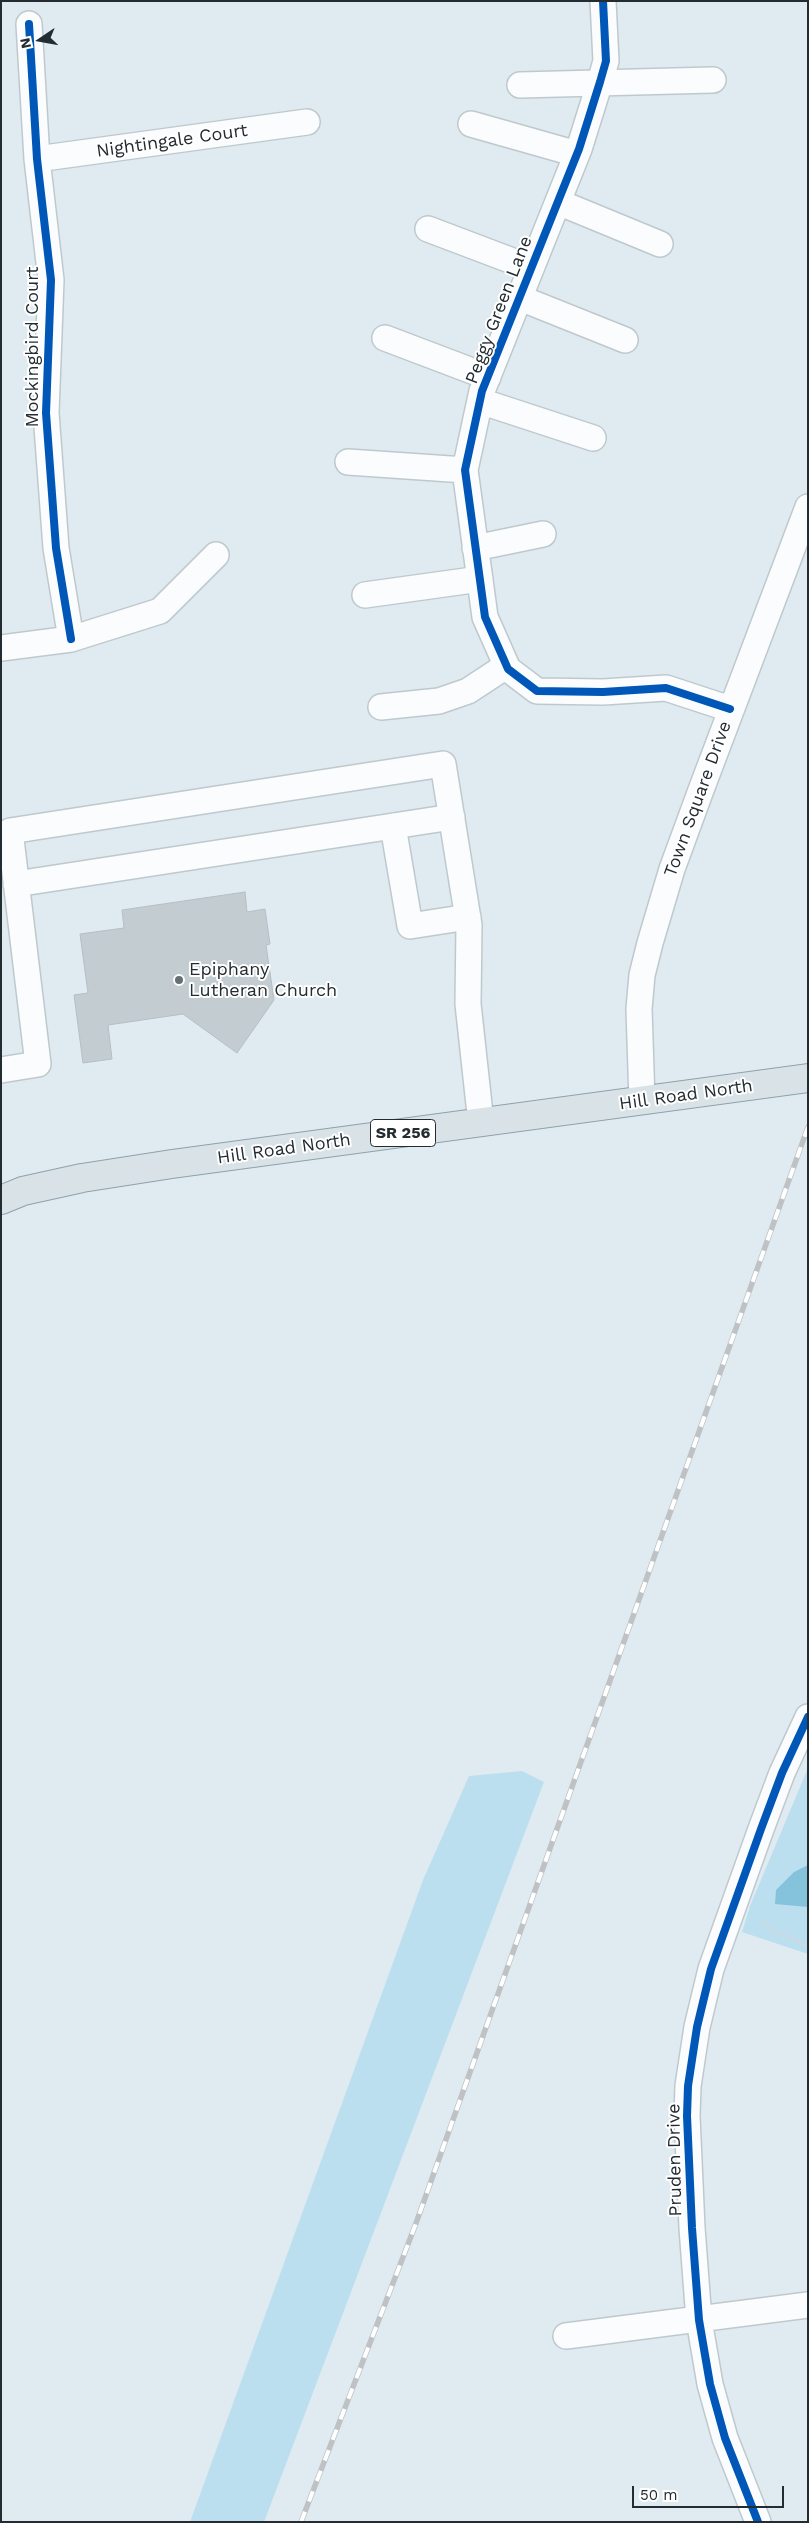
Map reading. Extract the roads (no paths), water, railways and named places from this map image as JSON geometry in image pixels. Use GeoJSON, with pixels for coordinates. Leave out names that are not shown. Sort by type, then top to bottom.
{"type":"FeatureCollection","features":[{"type":"Feature","properties":{"kind":"main road","name":"Hill Road North"},"geometry":{"type":"LineString","coordinates":[[1,1200],[23,1191],[82,1178],[808,1078]]}},
{"type":"Feature","properties":{"kind":"street","name":"Peggy Green Lane"},"geometry":{"type":"LineString","coordinates":[[603,1],[606,61],[600,82],[577,154],[488,377],[480,401],[465,470],[485,617],[506,666],[537,690],[603,692],[666,688],[730,709]]}},
{"type":"Feature","properties":{"kind":"street","name":"Mockingbird Court"},"geometry":{"type":"LineString","coordinates":[[29,24],[37,159],[51,280],[46,413],[56,548],[71,639]]}},
{"type":"Feature","properties":{"kind":"street"},"geometry":{"type":"LineString","coordinates":[[520,85],[713,80]]}},
{"type":"Feature","properties":{"kind":"street","name":"Nightingale Court"},"geometry":{"type":"LineString","coordinates":[[37,159],[307,122]]}},
{"type":"Feature","properties":{"kind":"street"},"geometry":{"type":"LineString","coordinates":[[471,124],[577,154]]}},
{"type":"Feature","properties":{"kind":"street"},"geometry":{"type":"LineString","coordinates":[[558,202],[660,244]]}},
{"type":"Feature","properties":{"kind":"street"},"geometry":{"type":"LineString","coordinates":[[428,229],[532,268]]}},
{"type":"Feature","properties":{"kind":"street"},"geometry":{"type":"LineString","coordinates":[[520,298],[625,340]]}},
{"type":"Feature","properties":{"kind":"street"},"geometry":{"type":"LineString","coordinates":[[385,338],[488,377]]}},
{"type":"Feature","properties":{"kind":"street"},"geometry":{"type":"LineString","coordinates":[[480,401],[593,438]]}},
{"type":"Feature","properties":{"kind":"street"},"geometry":{"type":"LineString","coordinates":[[348,462],[465,470]]}},
{"type":"Feature","properties":{"kind":"street","name":"Town Square Drive"},"geometry":{"type":"LineString","coordinates":[[642,1101],[639,1010],[642,975],[672,869],[730,709],[808,508]]}},
{"type":"Feature","properties":{"kind":"street"},"geometry":{"type":"LineString","coordinates":[[476,548],[543,534]]}},
{"type":"Feature","properties":{"kind":"street"},"geometry":{"type":"LineString","coordinates":[[1,648],[71,639],[160,611],[216,555]]}},
{"type":"Feature","properties":{"kind":"street"},"geometry":{"type":"LineString","coordinates":[[365,595],[480,579]]}},
{"type":"Feature","properties":{"kind":"street"},"geometry":{"type":"LineString","coordinates":[[381,707],[438,701],[468,691],[506,666]]}},
{"type":"Feature","properties":{"kind":"street"},"geometry":{"type":"LineString","coordinates":[[1,1070],[38,1064],[10,830],[443,764],[468,918],[468,1004],[481,1123]]}},
{"type":"Feature","properties":{"kind":"street"},"geometry":{"type":"LineString","coordinates":[[16,884],[452,817]]}},
{"type":"Feature","properties":{"kind":"street"},"geometry":{"type":"LineString","coordinates":[[393,826],[410,926],[468,918]]}},
{"type":"Feature","properties":{"kind":"street","name":"Pruden Drive"},"geometry":{"type":"LineString","coordinates":[[758,2522],[724,2438],[710,2384],[699,2320],[692,2228],[687,2116],[697,2027],[711,1969],[782,1772],[808,1717]]}},
{"type":"Feature","properties":{"kind":"street"},"geometry":{"type":"LineString","coordinates":[[566,2336],[808,2305]]}},
{"type":"Feature","properties":{"kind":"railway"},"geometry":{"type":"LineString","coordinates":[[301,2522],[415,2226],[808,1127]]}},
{"type":"Feature","properties":{"kind":"place","name":"Epiphany Lutheran Church"},"geometry":{"type":"Point","coordinates":[179,980]}}]}
